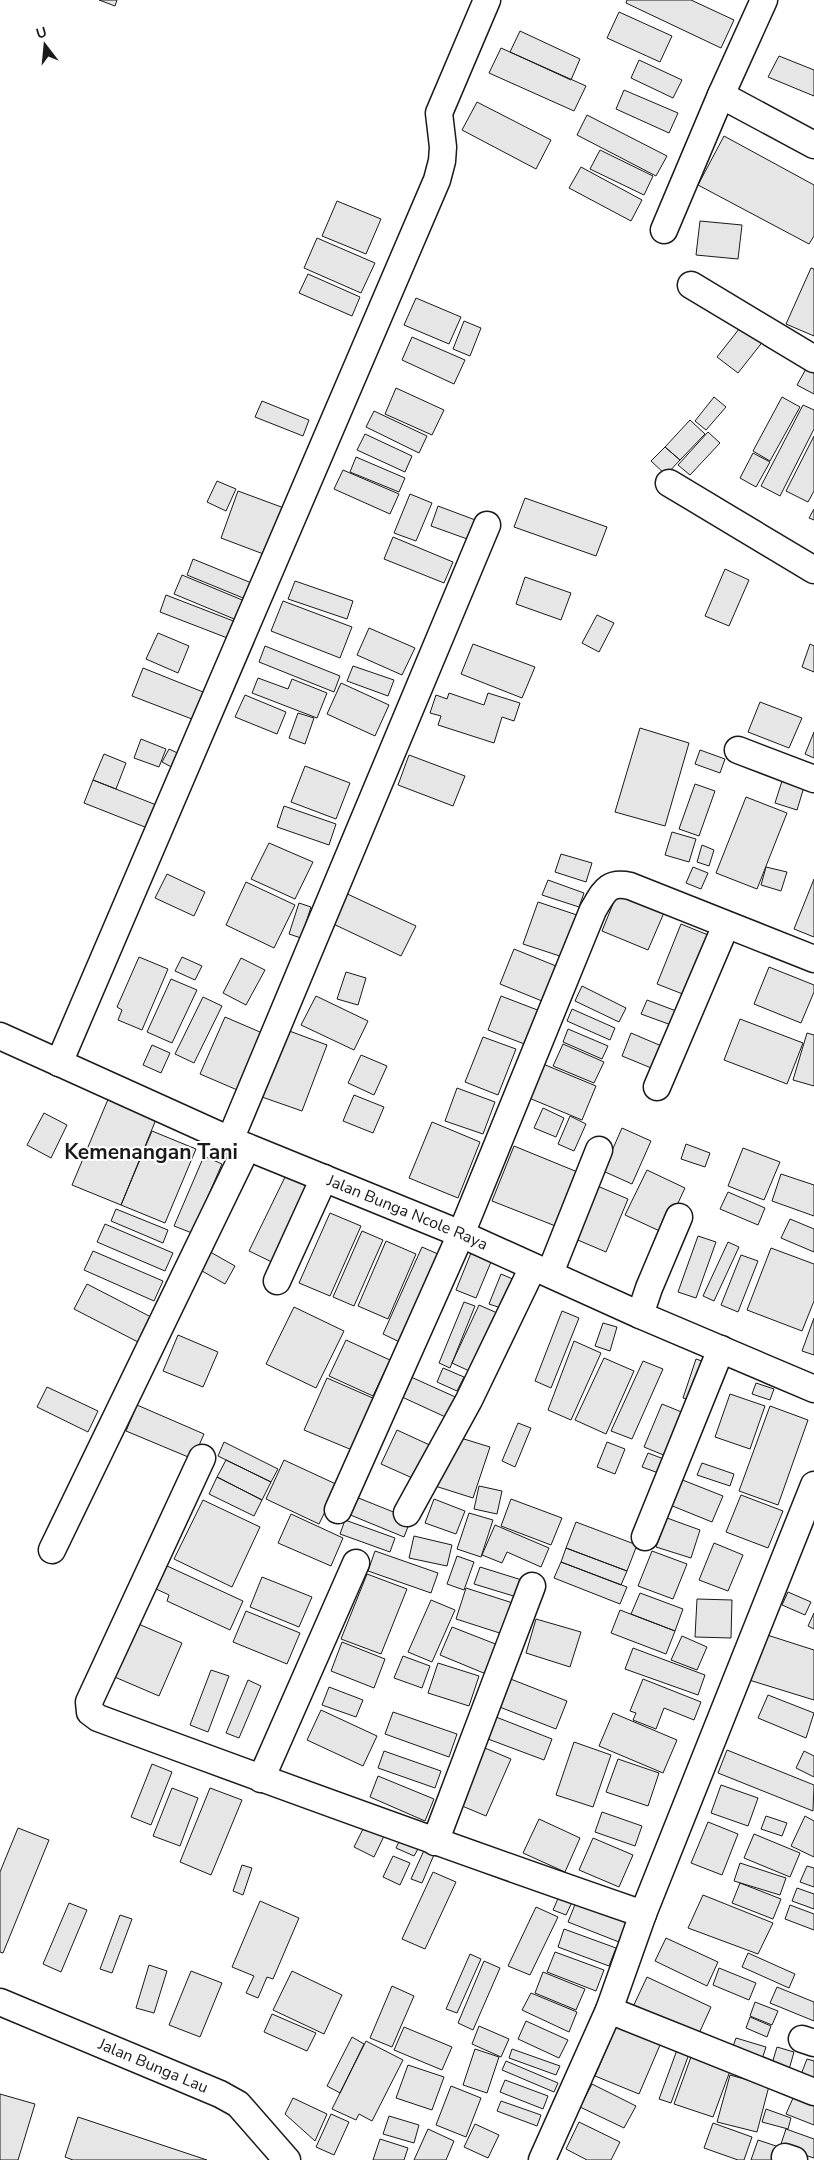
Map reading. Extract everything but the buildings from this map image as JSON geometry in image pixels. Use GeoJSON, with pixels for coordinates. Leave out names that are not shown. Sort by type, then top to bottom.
{"type":"FeatureCollection","features":[{"type":"Feature","properties":{"kind":"street"},"geometry":{"type":"LineString","coordinates":[[59,1063],[437,180],[442,161],[443,147],[438,113],[487,0]]}},
{"type":"Feature","properties":{"kind":"street"},"geometry":{"type":"LineString","coordinates":[[664,230],[721,95],[764,0]]}},
{"type":"Feature","properties":{"kind":"street"},"geometry":{"type":"LineString","coordinates":[[721,95],[814,145]]}},
{"type":"Feature","properties":{"kind":"street"},"geometry":{"type":"LineString","coordinates":[[691,285],[814,359]]}},
{"type":"Feature","properties":{"kind":"street"},"geometry":{"type":"LineString","coordinates":[[669,483],[814,570]]}},
{"type":"Feature","properties":{"kind":"street"},"geometry":{"type":"LineString","coordinates":[[52,1550],[238,1144],[487,525]]}},
{"type":"Feature","properties":{"kind":"street"},"geometry":{"type":"LineString","coordinates":[[738,750],[814,779]]}},
{"type":"Feature","properties":{"kind":"street"},"geometry":{"type":"LineString","coordinates":[[338,1510],[461,1234],[593,910],[604,892],[612,885],[619,883],[630,886],[814,959]]}},
{"type":"Feature","properties":{"kind":"street"},"geometry":{"type":"LineString","coordinates":[[658,1087],[726,925]]}},
{"type":"Feature","properties":{"kind":"street","name":"Jalan Bunga Ncole Raya"},"geometry":{"type":"LineString","coordinates":[[0,1036],[238,1144],[461,1234],[640,1315],[814,1389]]}},
{"type":"Feature","properties":{"kind":"street"},"geometry":{"type":"LineString","coordinates":[[408,1513],[468,1400],[541,1270],[599,1150]]}},
{"type":"Feature","properties":{"kind":"street"},"geometry":{"type":"LineString","coordinates":[[277,1281],[324,1178]]}},
{"type":"Feature","properties":{"kind":"street"},"geometry":{"type":"LineString","coordinates":[[640,1315],[649,1288],[679,1217]]}},
{"type":"Feature","properties":{"kind":"street"},"geometry":{"type":"LineString","coordinates":[[645,1538],[721,1349]]}},
{"type":"Feature","properties":{"kind":"street"},"geometry":{"type":"LineString","coordinates":[[202,1458],[89,1702],[90,1712],[98,1718],[261,1779],[643,1914]]}},
{"type":"Feature","properties":{"kind":"street"},"geometry":{"type":"LineString","coordinates":[[542,2160],[609,2010],[643,1914],[814,1485]]}},
{"type":"Feature","properties":{"kind":"street"},"geometry":{"type":"LineString","coordinates":[[261,1779],[356,1563]]}},
{"type":"Feature","properties":{"kind":"street"},"geometry":{"type":"LineString","coordinates":[[435,1842],[532,1586]]}},
{"type":"Feature","properties":{"kind":"street","name":"Jalan Bunga Lau"},"geometry":{"type":"LineString","coordinates":[[0,2002],[232,2101],[251,2117],[287,2160]]}},
{"type":"Feature","properties":{"kind":"street"},"geometry":{"type":"LineString","coordinates":[[609,2010],[814,2092]]}},
{"type":"Feature","properties":{"kind":"district","name":"Kemenangan Tani"},"geometry":{"type":"Point","coordinates":[151,1152]}}]}
